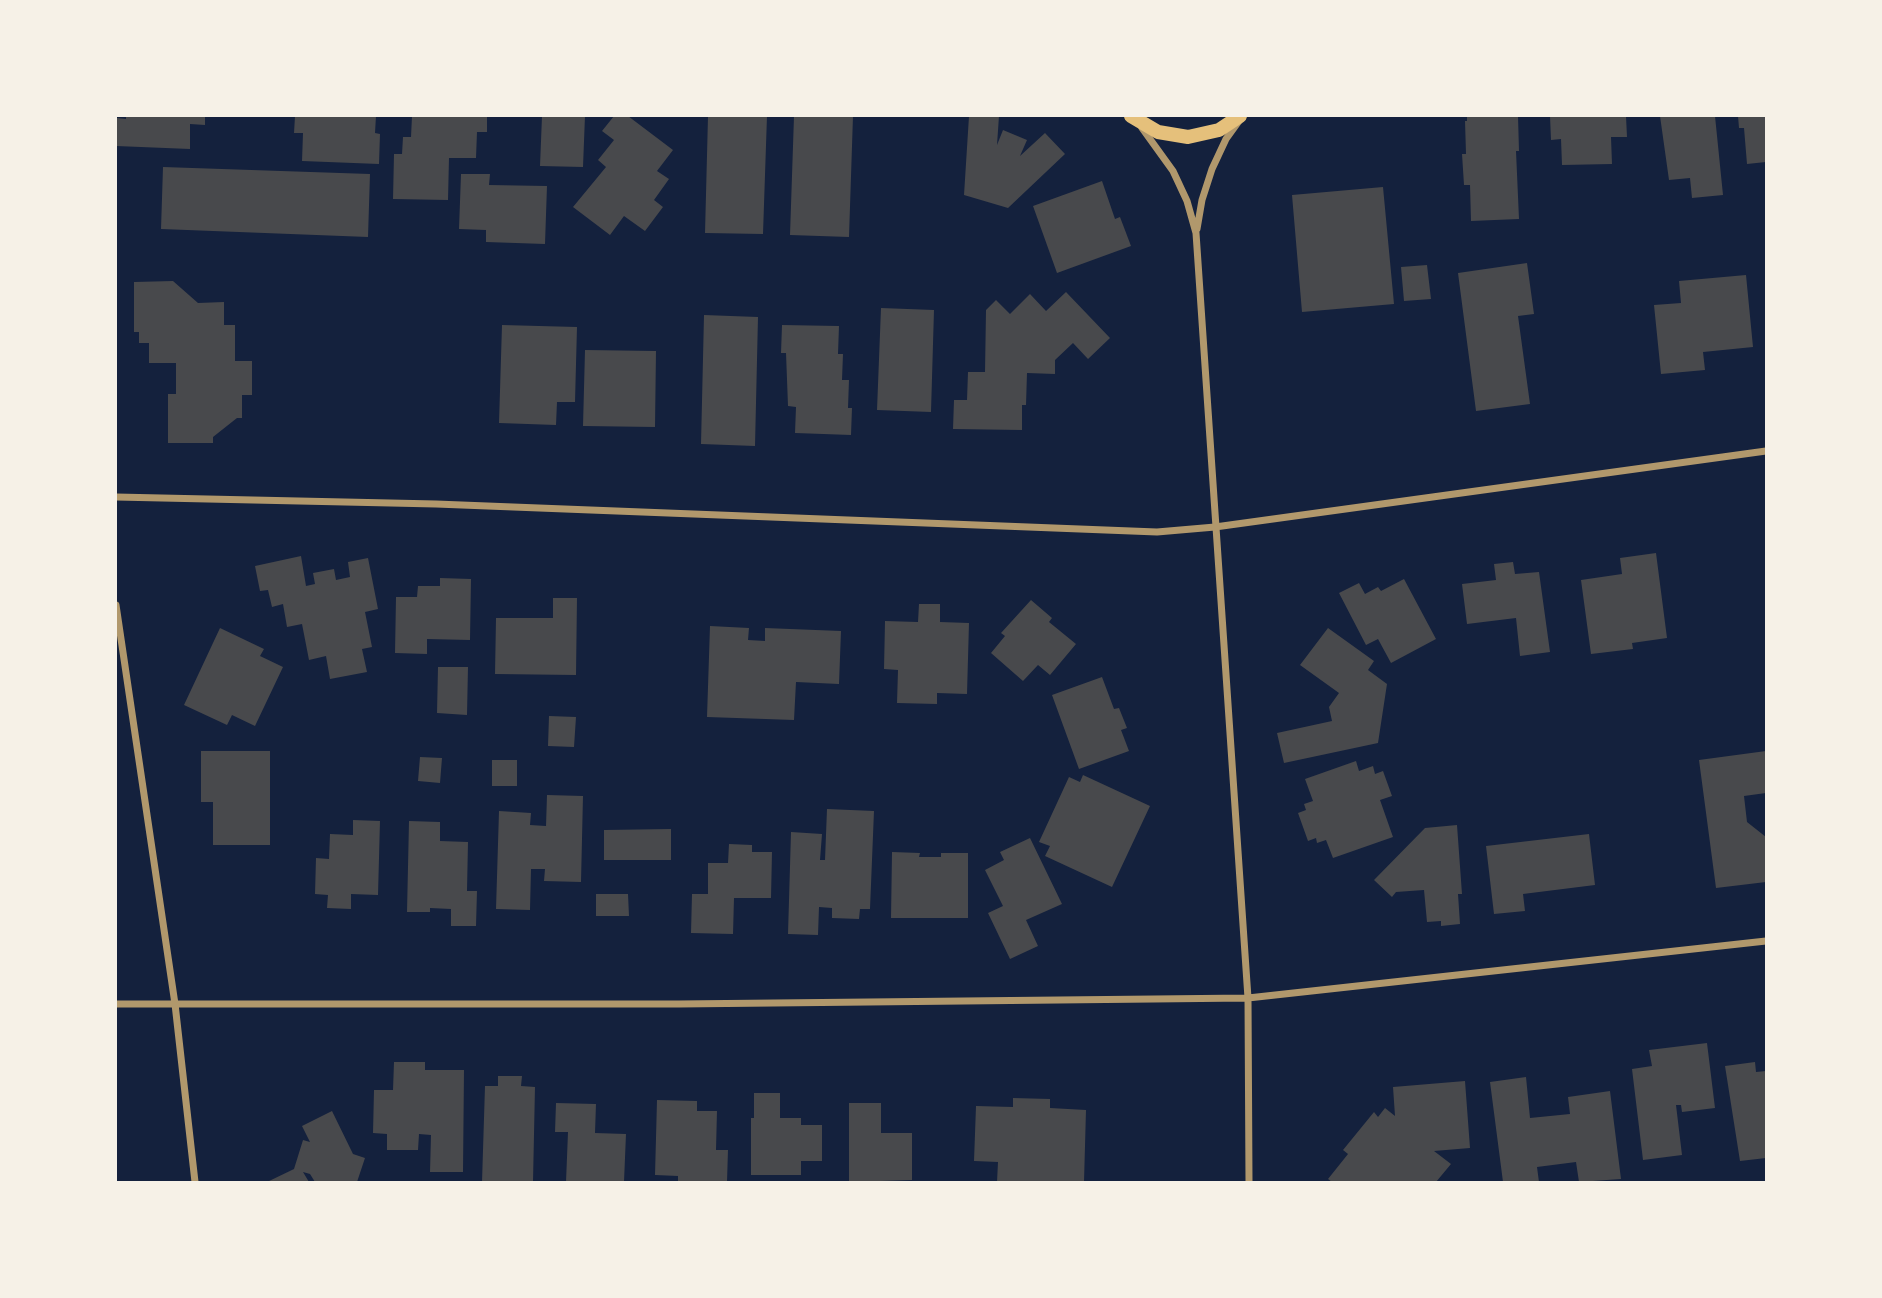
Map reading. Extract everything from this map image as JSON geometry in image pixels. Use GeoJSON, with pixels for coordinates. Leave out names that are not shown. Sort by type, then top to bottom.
{"type":"FeatureCollection","features":[{"type":"Feature","properties":{"kind":"main road"},"geometry":{"type":"LineString","coordinates":[[1132,116],[1158,132],[1188,137],[1219,130],[1242,116]]}},
{"type":"Feature","properties":{"kind":"street"},"geometry":{"type":"LineString","coordinates":[[1132,116],[1155,143],[1173,171],[1187,201],[1196,233],[1248,998],[1249,1182]]}},
{"type":"Feature","properties":{"kind":"street"},"geometry":{"type":"LineString","coordinates":[[1196,233],[1202,200],[1212,169],[1226,139],[1242,116]]}},
{"type":"Feature","properties":{"kind":"street"},"geometry":{"type":"LineString","coordinates":[[116,497],[436,505],[1157,533],[1766,451]]}},
{"type":"Feature","properties":{"kind":"street"},"geometry":{"type":"LineString","coordinates":[[116,605],[175,1004],[195,1182]]}},
{"type":"Feature","properties":{"kind":"street"},"geometry":{"type":"LineString","coordinates":[[116,1004],[679,1004],[1248,998],[1766,941]]}},
{"type":"Feature","properties":{"kind":"building"},"geometry":{"type":"Polygon","coordinates":[[[126,116],[205,116],[205,125],[190,124],[190,149],[116,146],[117,118],[126,119],[126,116]]]}},
{"type":"Feature","properties":{"kind":"building"},"geometry":{"type":"Polygon","coordinates":[[[295,116],[376,116],[375,133],[380,134],[379,164],[302,161],[303,133],[294,133],[295,116]]]}},
{"type":"Feature","properties":{"kind":"building"},"geometry":{"type":"Polygon","coordinates":[[[412,116],[487,116],[487,132],[477,132],[476,158],[449,158],[448,200],[393,199],[394,154],[402,154],[403,137],[411,137],[412,116]]]}},
{"type":"Feature","properties":{"kind":"building"},"geometry":{"type":"Polygon","coordinates":[[[542,116],[585,116],[583,167],[540,166],[542,116]]]}},
{"type":"Feature","properties":{"kind":"building"},"geometry":{"type":"Polygon","coordinates":[[[614,116],[628,116],[673,150],[657,171],[669,179],[654,200],[663,207],[645,231],[624,216],[610,235],[573,207],[606,167],[598,160],[614,140],[602,131],[614,116]]]}},
{"type":"Feature","properties":{"kind":"building"},"geometry":{"type":"Polygon","coordinates":[[[708,116],[767,116],[763,234],[705,233],[708,116]]]}},
{"type":"Feature","properties":{"kind":"building"},"geometry":{"type":"Polygon","coordinates":[[[794,116],[853,116],[849,237],[790,235],[794,116]]]}},
{"type":"Feature","properties":{"kind":"building"},"geometry":{"type":"Polygon","coordinates":[[[969,116],[999,116],[997,145],[1003,130],[1027,140],[1020,156],[1045,133],[1065,154],[1008,208],[964,195],[969,116]]]}},
{"type":"Feature","properties":{"kind":"building"},"geometry":{"type":"Polygon","coordinates":[[[1467,116],[1518,116],[1519,151],[1516,151],[1519,219],[1471,221],[1470,185],[1464,185],[1462,154],[1466,154],[1467,116]]]}},
{"type":"Feature","properties":{"kind":"building"},"geometry":{"type":"Polygon","coordinates":[[[1550,116],[1626,116],[1627,137],[1611,137],[1612,164],[1562,165],[1561,139],[1551,140],[1550,116]]]}},
{"type":"Feature","properties":{"kind":"building"},"geometry":{"type":"Polygon","coordinates":[[[1660,116],[1715,116],[1723,195],[1692,198],[1690,178],[1669,180],[1660,116]]]}},
{"type":"Feature","properties":{"kind":"building"},"geometry":{"type":"Polygon","coordinates":[[[1738,116],[1766,116],[1766,162],[1747,164],[1744,128],[1739,128],[1738,116]]]}},
{"type":"Feature","properties":{"kind":"building"},"geometry":{"type":"Polygon","coordinates":[[[163,167],[370,174],[368,237],[161,229],[163,167]]]}},
{"type":"Feature","properties":{"kind":"building"},"geometry":{"type":"Polygon","coordinates":[[[461,174],[490,174],[489,185],[547,186],[545,244],[486,242],[486,230],[459,229],[461,174]]]}},
{"type":"Feature","properties":{"kind":"building"},"geometry":{"type":"Polygon","coordinates":[[[1102,181],[1115,219],[1120,217],[1131,246],[1057,273],[1033,206],[1102,181]]]}},
{"type":"Feature","properties":{"kind":"building"},"geometry":{"type":"Polygon","coordinates":[[[1383,187],[1394,304],[1302,312],[1292,195],[1383,187]]]}},
{"type":"Feature","properties":{"kind":"building"},"geometry":{"type":"Polygon","coordinates":[[[1527,263],[1534,314],[1518,316],[1530,404],[1476,411],[1458,273],[1527,263]]]}},
{"type":"Feature","properties":{"kind":"building"},"geometry":{"type":"Polygon","coordinates":[[[1427,265],[1431,299],[1404,301],[1401,267],[1427,265]]]}},
{"type":"Feature","properties":{"kind":"building"},"geometry":{"type":"Polygon","coordinates":[[[1746,275],[1753,347],[1703,352],[1705,370],[1661,374],[1654,305],[1681,303],[1679,281],[1746,275]]]}},
{"type":"Feature","properties":{"kind":"building"},"geometry":{"type":"Polygon","coordinates":[[[173,281],[198,303],[224,302],[224,325],[235,325],[235,361],[252,361],[252,395],[242,395],[242,418],[237,418],[213,437],[213,443],[168,443],[168,394],[176,394],[176,363],[149,363],[149,343],[139,343],[139,332],[134,332],[134,282],[173,281]]]}},
{"type":"Feature","properties":{"kind":"building"},"geometry":{"type":"Polygon","coordinates":[[[1066,292],[1110,338],[1088,359],[1073,343],[1055,360],[1055,374],[1027,373],[1026,405],[1022,405],[1022,430],[953,429],[954,400],[967,400],[968,372],[985,372],[986,310],[996,300],[1010,314],[1030,294],[1046,311],[1066,292]]]}},
{"type":"Feature","properties":{"kind":"building"},"geometry":{"type":"Polygon","coordinates":[[[881,308],[934,310],[931,412],[877,410],[881,308]]]}},
{"type":"Feature","properties":{"kind":"building"},"geometry":{"type":"Polygon","coordinates":[[[704,315],[758,317],[755,446],[701,444],[704,315]]]}},
{"type":"Feature","properties":{"kind":"building"},"geometry":{"type":"Polygon","coordinates":[[[502,325],[577,327],[575,402],[557,402],[556,425],[499,423],[502,325]]]}},
{"type":"Feature","properties":{"kind":"building"},"geometry":{"type":"Polygon","coordinates":[[[782,325],[839,326],[838,354],[843,354],[842,380],[849,380],[851,435],[795,433],[796,407],[788,406],[786,353],[781,353],[782,325]]]}},
{"type":"Feature","properties":{"kind":"building"},"geometry":{"type":"Polygon","coordinates":[[[585,350],[656,351],[655,427],[583,426],[585,350]]]}},
{"type":"Feature","properties":{"kind":"building"},"geometry":{"type":"Polygon","coordinates":[[[1656,553],[1667,638],[1632,643],[1633,649],[1591,654],[1581,580],[1622,574],[1620,558],[1656,553]]]}},
{"type":"Feature","properties":{"kind":"building"},"geometry":{"type":"Polygon","coordinates":[[[301,556],[306,586],[315,584],[313,573],[334,569],[336,580],[350,577],[348,562],[368,558],[378,609],[365,612],[372,647],[362,649],[367,672],[330,679],[326,656],[309,660],[302,624],[287,627],[283,604],[272,607],[268,590],[260,591],[255,566],[301,556]]]}},
{"type":"Feature","properties":{"kind":"building"},"geometry":{"type":"Polygon","coordinates":[[[1513,562],[1515,574],[1539,572],[1550,652],[1520,656],[1516,618],[1467,624],[1462,584],[1496,580],[1494,564],[1513,562]]]}},
{"type":"Feature","properties":{"kind":"building"},"geometry":{"type":"Polygon","coordinates":[[[440,578],[471,579],[470,640],[427,639],[427,654],[395,653],[396,597],[417,597],[418,586],[440,586],[440,578]]]}},
{"type":"Feature","properties":{"kind":"building"},"geometry":{"type":"Polygon","coordinates":[[[1404,579],[1436,639],[1391,663],[1378,639],[1366,645],[1339,593],[1359,583],[1365,594],[1378,587],[1381,591],[1404,579]]]}},
{"type":"Feature","properties":{"kind":"building"},"geometry":{"type":"Polygon","coordinates":[[[553,598],[577,598],[576,675],[495,674],[496,618],[553,618],[553,598]]]}},
{"type":"Feature","properties":{"kind":"building"},"geometry":{"type":"Polygon","coordinates":[[[1031,600],[1052,618],[1049,622],[1076,644],[1050,675],[1038,665],[1023,681],[991,653],[1005,636],[1001,633],[1031,600]]]}},
{"type":"Feature","properties":{"kind":"building"},"geometry":{"type":"Polygon","coordinates":[[[919,604],[940,604],[940,622],[969,623],[967,694],[937,693],[937,704],[897,703],[898,670],[884,669],[885,621],[918,622],[919,604]]]}},
{"type":"Feature","properties":{"kind":"building"},"geometry":{"type":"Polygon","coordinates":[[[710,626],[749,628],[748,640],[765,641],[765,628],[841,631],[839,684],[796,682],[794,720],[707,717],[710,626]]]}},
{"type":"Feature","properties":{"kind":"building"},"geometry":{"type":"Polygon","coordinates":[[[220,628],[264,649],[260,656],[283,667],[255,726],[232,715],[227,725],[184,705],[220,628]]]}},
{"type":"Feature","properties":{"kind":"building"},"geometry":{"type":"Polygon","coordinates":[[[1328,628],[1374,661],[1368,670],[1387,684],[1378,743],[1284,763],[1277,733],[1332,721],[1329,707],[1339,693],[1300,665],[1328,628]]]}},
{"type":"Feature","properties":{"kind":"building"},"geometry":{"type":"Polygon","coordinates":[[[438,667],[468,667],[467,715],[437,713],[438,667]]]}},
{"type":"Feature","properties":{"kind":"building"},"geometry":{"type":"Polygon","coordinates":[[[1102,677],[1114,709],[1119,708],[1127,728],[1121,730],[1129,751],[1079,769],[1052,695],[1102,677]]]}},
{"type":"Feature","properties":{"kind":"building"},"geometry":{"type":"Polygon","coordinates":[[[549,716],[576,717],[574,747],[548,746],[549,716]]]}},
{"type":"Feature","properties":{"kind":"building"},"geometry":{"type":"Polygon","coordinates":[[[201,751],[270,751],[270,845],[213,845],[213,802],[201,802],[201,751]]]}},
{"type":"Feature","properties":{"kind":"building"},"geometry":{"type":"Polygon","coordinates":[[[1766,751],[1766,793],[1744,796],[1747,822],[1766,837],[1766,882],[1716,888],[1699,760],[1766,751]]]}},
{"type":"Feature","properties":{"kind":"building"},"geometry":{"type":"Polygon","coordinates":[[[420,757],[442,758],[440,783],[418,781],[420,757]]]}},
{"type":"Feature","properties":{"kind":"building"},"geometry":{"type":"Polygon","coordinates":[[[492,760],[517,760],[517,786],[492,786],[492,760]]]}},
{"type":"Feature","properties":{"kind":"building"},"geometry":{"type":"Polygon","coordinates":[[[1356,761],[1359,771],[1373,766],[1375,774],[1383,771],[1392,796],[1380,800],[1393,837],[1333,858],[1326,840],[1317,843],[1316,838],[1308,841],[1298,813],[1306,810],[1304,804],[1313,801],[1305,779],[1356,761]]]}},
{"type":"Feature","properties":{"kind":"building"},"geometry":{"type":"Polygon","coordinates":[[[1083,775],[1150,806],[1112,887],[1045,856],[1050,846],[1039,842],[1069,777],[1080,782],[1083,775]]]}},
{"type":"Feature","properties":{"kind":"building"},"geometry":{"type":"Polygon","coordinates":[[[547,795],[583,796],[581,882],[544,881],[545,869],[531,869],[530,910],[496,909],[499,811],[531,813],[530,825],[546,826],[547,795]]]}},
{"type":"Feature","properties":{"kind":"building"},"geometry":{"type":"Polygon","coordinates":[[[827,809],[874,811],[870,909],[860,909],[859,919],[832,918],[832,908],[819,907],[818,935],[788,934],[791,832],[822,834],[820,860],[825,860],[827,809]]]}},
{"type":"Feature","properties":{"kind":"building"},"geometry":{"type":"Polygon","coordinates":[[[353,820],[380,821],[378,895],[351,894],[351,909],[327,908],[328,895],[315,894],[316,858],[329,859],[330,834],[353,835],[353,820]]]}},
{"type":"Feature","properties":{"kind":"building"},"geometry":{"type":"Polygon","coordinates":[[[409,821],[440,822],[440,841],[468,842],[467,891],[477,891],[476,926],[451,926],[451,909],[430,908],[430,912],[407,912],[409,821]]]}},
{"type":"Feature","properties":{"kind":"building"},"geometry":{"type":"Polygon","coordinates":[[[1457,825],[1462,894],[1458,894],[1460,924],[1441,926],[1441,921],[1427,922],[1424,890],[1396,892],[1392,897],[1374,880],[1425,828],[1457,825]]]}},
{"type":"Feature","properties":{"kind":"building"},"geometry":{"type":"Polygon","coordinates":[[[671,829],[671,860],[604,860],[604,830],[671,829]]]}},
{"type":"Feature","properties":{"kind":"building"},"geometry":{"type":"Polygon","coordinates":[[[1589,834],[1595,885],[1523,894],[1525,911],[1494,914],[1486,846],[1589,834]]]}},
{"type":"Feature","properties":{"kind":"building"},"geometry":{"type":"Polygon","coordinates":[[[1030,838],[1062,904],[1026,920],[1038,946],[1010,959],[988,913],[1003,906],[985,870],[1004,860],[1000,852],[1030,838]]]}},
{"type":"Feature","properties":{"kind":"building"},"geometry":{"type":"Polygon","coordinates":[[[729,844],[752,845],[752,852],[772,852],[771,898],[734,898],[733,934],[691,933],[692,894],[708,894],[708,863],[728,863],[729,844]]]}},
{"type":"Feature","properties":{"kind":"building"},"geometry":{"type":"Polygon","coordinates":[[[892,852],[920,853],[919,857],[941,857],[941,853],[968,853],[968,918],[891,918],[892,852]]]}},
{"type":"Feature","properties":{"kind":"building"},"geometry":{"type":"Polygon","coordinates":[[[596,894],[628,894],[629,916],[596,916],[596,894]]]}},
{"type":"Feature","properties":{"kind":"building"},"geometry":{"type":"Polygon","coordinates":[[[1707,1043],[1715,1108],[1682,1112],[1681,1105],[1676,1105],[1682,1155],[1643,1160],[1632,1069],[1652,1066],[1649,1050],[1707,1043]]]}},
{"type":"Feature","properties":{"kind":"building"},"geometry":{"type":"Polygon","coordinates":[[[394,1062],[425,1062],[425,1070],[464,1070],[463,1172],[430,1172],[431,1135],[419,1134],[418,1150],[387,1150],[387,1134],[373,1133],[374,1090],[393,1090],[394,1062]]]}},
{"type":"Feature","properties":{"kind":"building"},"geometry":{"type":"Polygon","coordinates":[[[1755,1062],[1756,1072],[1766,1071],[1766,1158],[1740,1161],[1725,1066],[1755,1062]]]}},
{"type":"Feature","properties":{"kind":"building"},"geometry":{"type":"Polygon","coordinates":[[[498,1076],[522,1076],[521,1086],[535,1087],[533,1182],[482,1182],[485,1086],[498,1086],[498,1076]]]}},
{"type":"Feature","properties":{"kind":"building"},"geometry":{"type":"Polygon","coordinates":[[[1526,1077],[1530,1118],[1570,1114],[1568,1097],[1610,1091],[1621,1179],[1579,1182],[1576,1162],[1537,1167],[1539,1182],[1503,1182],[1490,1082],[1526,1077]]]}},
{"type":"Feature","properties":{"kind":"building"},"geometry":{"type":"Polygon","coordinates":[[[1465,1081],[1470,1148],[1434,1151],[1451,1164],[1436,1182],[1332,1182],[1328,1179],[1348,1154],[1343,1150],[1374,1112],[1378,1117],[1385,1108],[1395,1116],[1393,1087],[1465,1081]]]}},
{"type":"Feature","properties":{"kind":"building"},"geometry":{"type":"Polygon","coordinates":[[[754,1093],[780,1093],[780,1118],[801,1118],[801,1125],[822,1125],[822,1161],[801,1161],[801,1175],[751,1175],[754,1093]]]}},
{"type":"Feature","properties":{"kind":"building"},"geometry":{"type":"Polygon","coordinates":[[[1013,1098],[1050,1099],[1050,1108],[1086,1110],[1084,1182],[997,1182],[998,1162],[974,1161],[976,1106],[1013,1107],[1013,1098]]]}},
{"type":"Feature","properties":{"kind":"building"},"geometry":{"type":"Polygon","coordinates":[[[657,1100],[697,1101],[697,1111],[717,1111],[716,1150],[728,1150],[727,1182],[678,1182],[678,1176],[655,1175],[657,1100]]]}},
{"type":"Feature","properties":{"kind":"building"},"geometry":{"type":"Polygon","coordinates":[[[556,1103],[596,1104],[595,1133],[626,1134],[624,1182],[566,1182],[568,1132],[555,1132],[556,1103]]]}},
{"type":"Feature","properties":{"kind":"building"},"geometry":{"type":"Polygon","coordinates":[[[849,1103],[881,1103],[881,1133],[912,1133],[912,1180],[849,1182],[849,1103]]]}},
{"type":"Feature","properties":{"kind":"building"},"geometry":{"type":"Polygon","coordinates":[[[332,1111],[353,1154],[365,1158],[357,1182],[315,1182],[310,1174],[303,1172],[309,1182],[267,1182],[294,1169],[303,1140],[310,1142],[302,1126],[332,1111]]]}}]}
